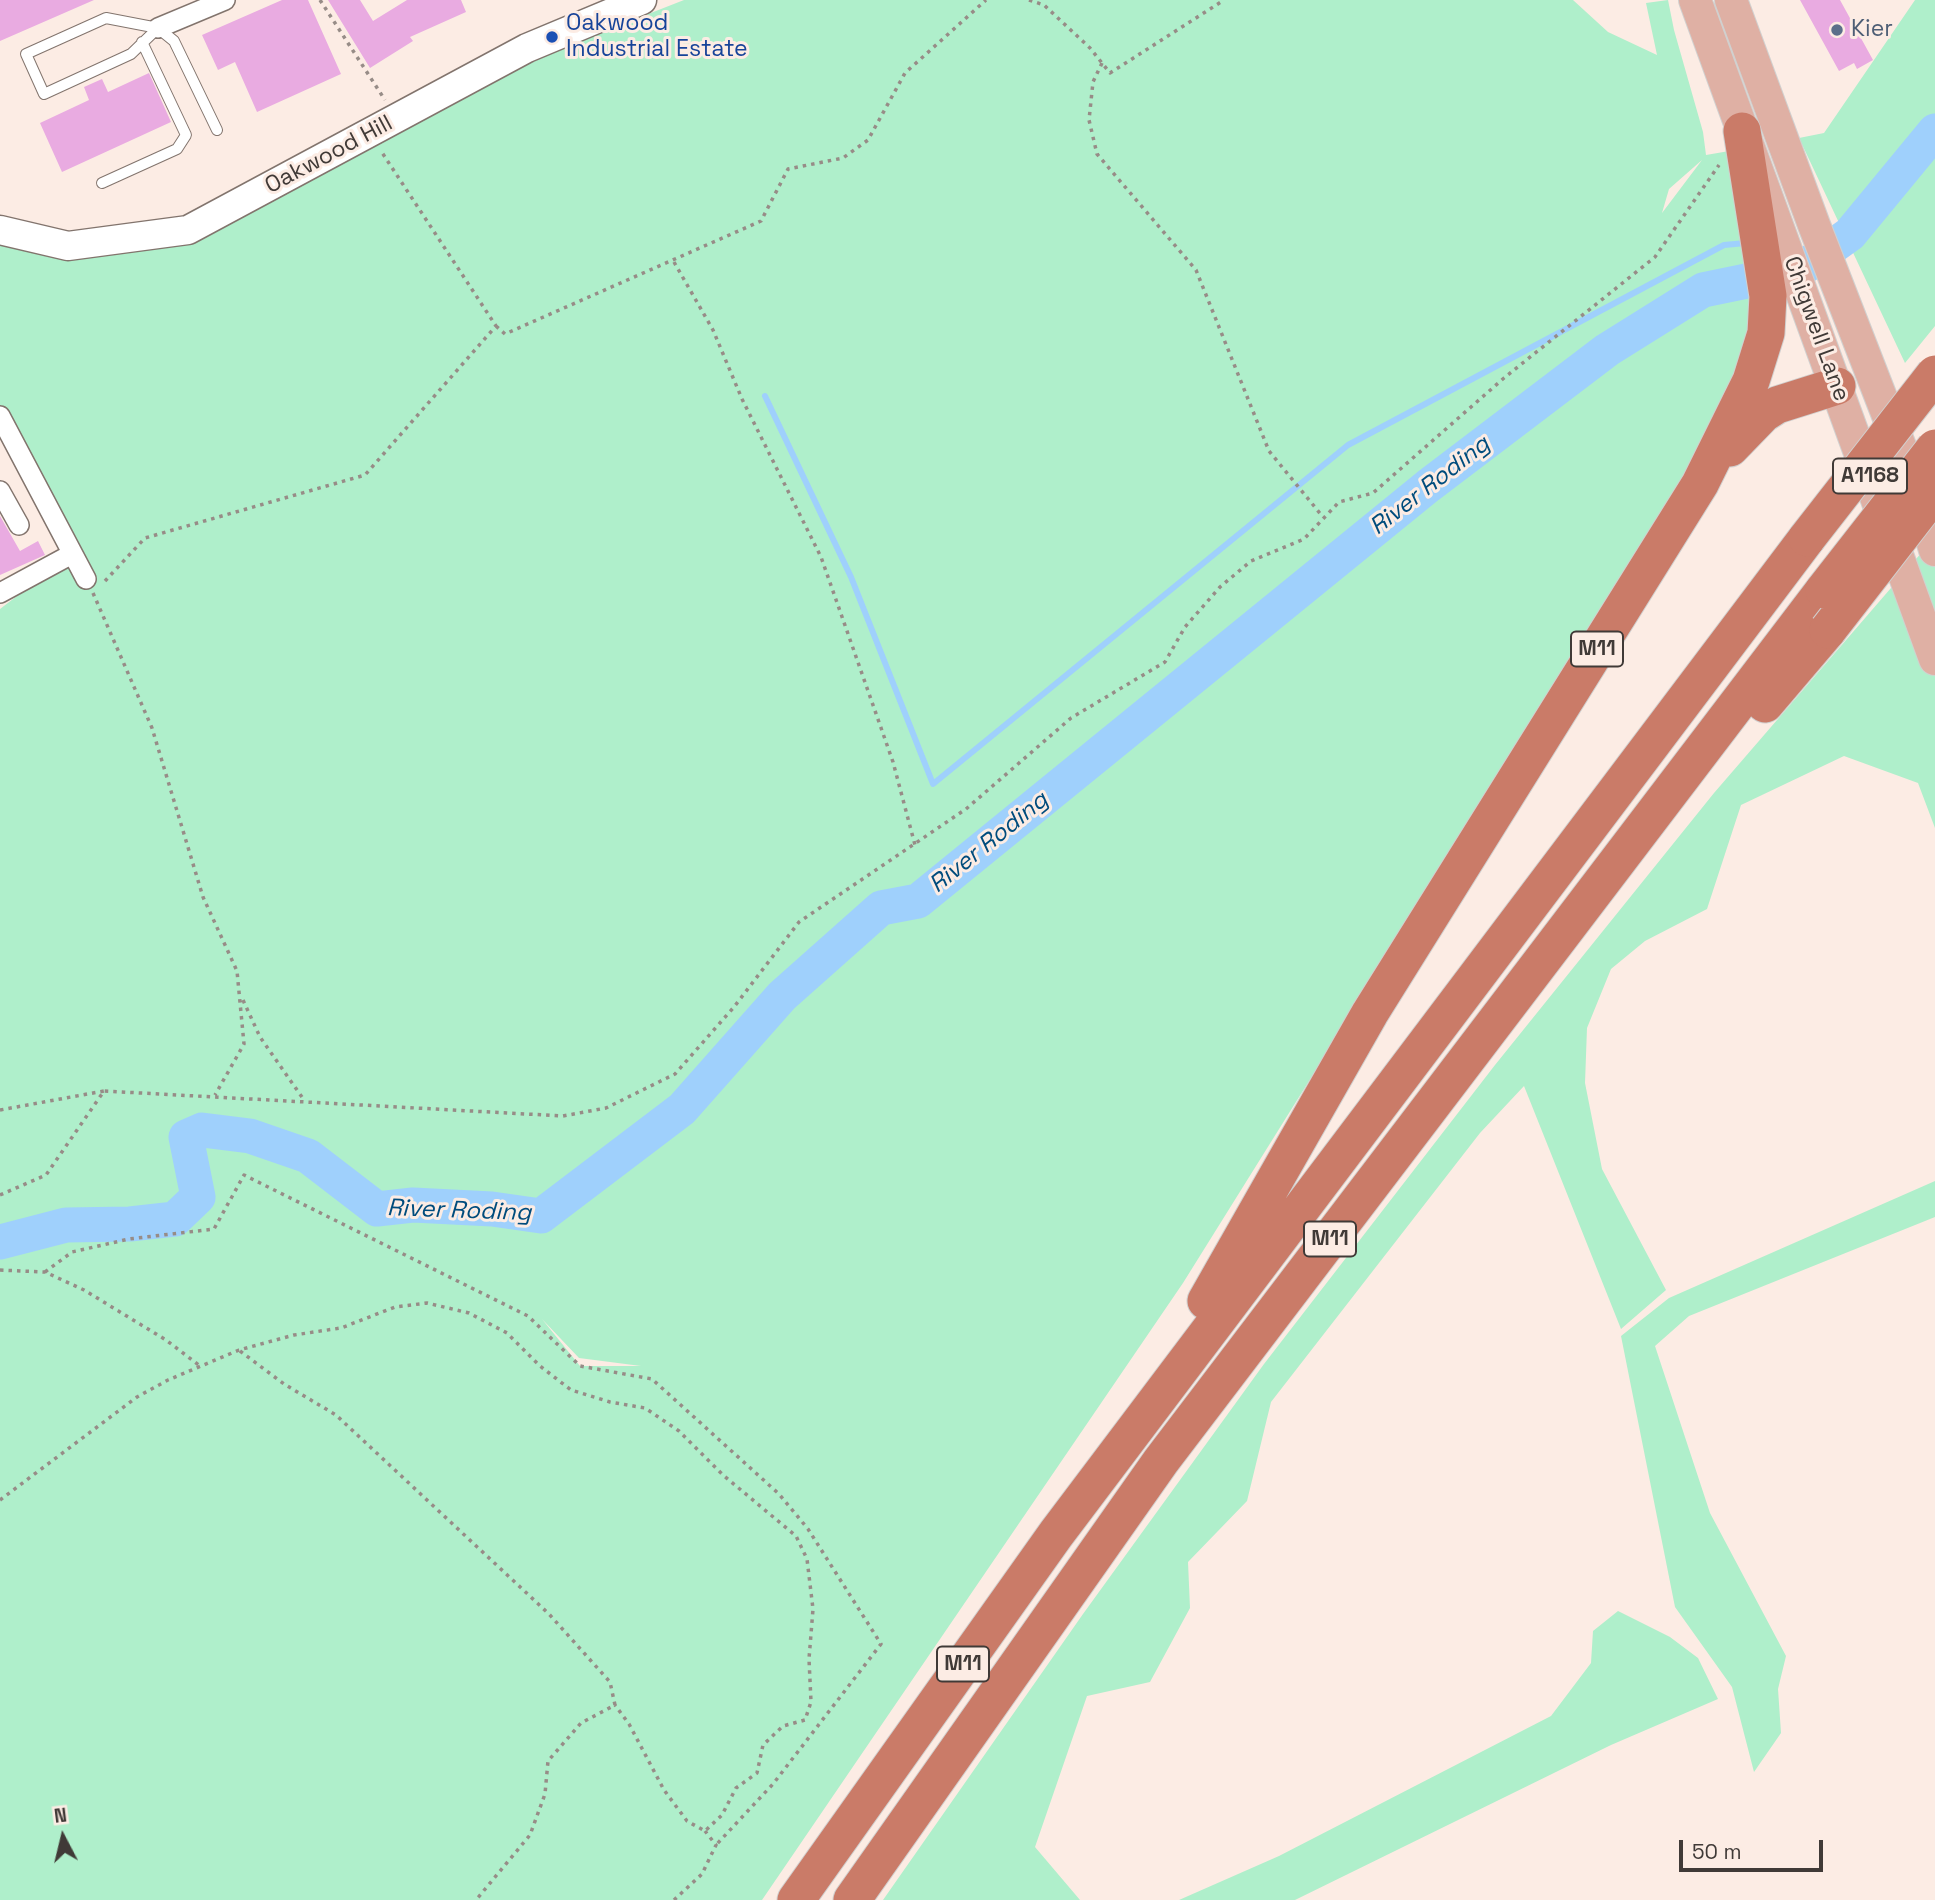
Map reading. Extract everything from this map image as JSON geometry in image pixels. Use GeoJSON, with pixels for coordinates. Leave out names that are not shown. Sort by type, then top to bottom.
{"type":"FeatureCollection","features":[{"type":"Feature","properties":{"kind":"highway","name":"M11"},"geometry":{"type":"LineString","coordinates":[[1134,1430],[1370,1013],[1700,484],[1751,381],[1766,332],[1785,295],[1742,131]]}},
{"type":"Feature","properties":{"kind":"highway","name":"M11"},"geometry":{"type":"LineString","coordinates":[[796,1900],[1056,1534],[1807,538],[1935,374]]}},
{"type":"Feature","properties":{"kind":"highway","name":"M11"},"geometry":{"type":"LineString","coordinates":[[1700,484],[1763,414],[1777,405],[1837,386]]}},
{"type":"Feature","properties":{"kind":"highway","name":"M11"},"geometry":{"type":"LineString","coordinates":[[852,1900],[1161,1461],[1618,859],[1935,448]]}},
{"type":"Feature","properties":{"kind":"highway","name":"M11"},"geometry":{"type":"LineString","coordinates":[[1618,859],[1733,743],[1828,630],[1925,489]]}},
{"type":"Feature","properties":{"kind":"highway"},"geometry":{"type":"LineString","coordinates":[[1925,489],[1935,516]]}},
{"type":"Feature","properties":{"kind":"main road"},"geometry":{"type":"LineString","coordinates":[[1695,0],[1742,131]]}},
{"type":"Feature","properties":{"kind":"main road","name":"Chigwell Lane"},"geometry":{"type":"LineString","coordinates":[[1731,0],[1837,286],[1879,391],[1925,489],[1935,550]]}},
{"type":"Feature","properties":{"kind":"main road","name":"Chigwell Lane"},"geometry":{"type":"LineString","coordinates":[[1785,295],[1837,386],[1935,656]]}},
{"type":"Feature","properties":{"kind":"main road"},"geometry":{"type":"LineString","coordinates":[[1837,386],[1879,391]]}},
{"type":"Feature","properties":{"kind":"street"},"geometry":{"type":"LineString","coordinates":[[158,28],[225,0]]}},
{"type":"Feature","properties":{"kind":"street","name":"Oakwood Hill"},"geometry":{"type":"LineString","coordinates":[[0,230],[68,246],[188,230],[527,48],[642,0]]}},
{"type":"Feature","properties":{"kind":"street"},"geometry":{"type":"LineString","coordinates":[[0,416],[86,579]]}},
{"type":"Feature","properties":{"kind":"street"},"geometry":{"type":"LineString","coordinates":[[0,491],[19,525]]}},
{"type":"Feature","properties":{"kind":"street"},"geometry":{"type":"LineString","coordinates":[[0,593],[72,554]]}},
{"type":"Feature","properties":{"kind":"lane"},"geometry":{"type":"LineString","coordinates":[[158,28],[131,54],[44,94],[26,54],[106,18],[158,28],[174,41],[217,130]]}},
{"type":"Feature","properties":{"kind":"lane"},"geometry":{"type":"LineString","coordinates":[[102,183],[177,149],[186,135],[142,42]]}},
{"type":"Feature","properties":{"kind":"path"},"geometry":{"type":"LineString","coordinates":[[320,0],[398,119]]}},
{"type":"Feature","properties":{"kind":"path"},"geometry":{"type":"LineString","coordinates":[[369,134],[496,326],[505,334],[674,262],[761,221],[788,169],[843,158],[868,140],[905,73],[986,0]]}},
{"type":"Feature","properties":{"kind":"path"},"geometry":{"type":"LineString","coordinates":[[1029,0],[1044,5],[1110,73],[1224,0]]}},
{"type":"Feature","properties":{"kind":"path"},"geometry":{"type":"LineString","coordinates":[[1102,63],[1093,82],[1089,120],[1097,154],[1196,270],[1269,451],[1323,517]]}},
{"type":"Feature","properties":{"kind":"path"},"geometry":{"type":"LineString","coordinates":[[0,1110],[104,1091],[563,1116],[606,1108],[675,1073],[734,1007],[799,922],[966,809],[1072,718],[1166,662],[1185,627],[1220,587],[1251,561],[1304,539],[1339,502],[1373,493],[1504,378],[1655,257],[1742,131]]}},
{"type":"Feature","properties":{"kind":"path"},"geometry":{"type":"LineString","coordinates":[[674,262],[713,330],[742,399],[821,557],[893,762],[915,845]]}},
{"type":"Feature","properties":{"kind":"path"},"geometry":{"type":"LineString","coordinates":[[215,1095],[244,1044],[237,971],[203,897],[152,728],[86,579],[105,581],[145,538],[365,475],[496,326]]}},
{"type":"Feature","properties":{"kind":"path"},"geometry":{"type":"LineString","coordinates":[[240,995],[260,1037],[303,1100]]}},
{"type":"Feature","properties":{"kind":"path"},"geometry":{"type":"LineString","coordinates":[[0,1195],[46,1175],[104,1091]]}},
{"type":"Feature","properties":{"kind":"path"},"geometry":{"type":"LineString","coordinates":[[45,1272],[72,1252],[129,1239],[214,1229],[244,1175],[528,1316],[580,1366],[652,1379],[779,1494],[808,1529],[881,1644],[773,1784],[716,1845],[702,1874],[674,1900]]}},
{"type":"Feature","properties":{"kind":"path"},"geometry":{"type":"LineString","coordinates":[[0,1270],[45,1272],[84,1290],[166,1339],[200,1366]]}},
{"type":"Feature","properties":{"kind":"path"},"geometry":{"type":"LineString","coordinates":[[0,1500],[112,1414],[168,1380],[239,1350],[294,1335],[341,1328],[395,1307],[427,1303],[469,1314],[507,1333],[571,1390],[610,1402],[645,1408],[679,1431],[723,1475],[796,1536],[807,1559],[813,1609],[809,1659],[811,1702],[804,1720],[783,1726],[763,1745],[757,1773],[736,1787],[722,1815],[705,1831]]}},
{"type":"Feature","properties":{"kind":"path"},"geometry":{"type":"LineString","coordinates":[[239,1350],[284,1384],[336,1415],[549,1614],[610,1682],[615,1705],[687,1821],[705,1831],[716,1845]]}},
{"type":"Feature","properties":{"kind":"path"},"geometry":{"type":"LineString","coordinates":[[477,1900],[530,1835],[545,1794],[548,1761],[581,1723],[615,1705]]}},
{"type":"Feature","properties":{"kind":"green space"},"geometry":{"type":"Polygon","coordinates":[[[684,0],[1573,0],[1608,32],[1657,55],[1646,3],[1668,0],[1703,132],[1706,155],[1735,150],[1754,342],[1682,483],[1183,1283],[762,1900],[0,1900],[0,609],[72,554],[0,416],[0,230],[68,246],[188,230],[361,139],[582,40],[684,0]],[[1702,160],[1669,189],[1662,213],[1702,160]],[[542,1319],[580,1366],[641,1366],[579,1358],[542,1319]]]}},
{"type":"Feature","properties":{"kind":"green space"},"geometry":{"type":"Polygon","coordinates":[[[1915,0],[1935,0],[1935,326],[1905,363],[1799,138],[1824,133],[1915,0]]]}},
{"type":"Feature","properties":{"kind":"green space"},"geometry":{"type":"Polygon","coordinates":[[[1935,537],[1935,828],[1918,783],[1844,756],[1741,805],[1707,909],[1645,941],[1611,969],[1587,1028],[1585,1083],[1602,1169],[1666,1290],[1621,1329],[1524,1086],[1480,1133],[1271,1402],[1247,1501],[1188,1562],[1190,1608],[1150,1682],[1087,1696],[1035,1847],[1080,1900],[883,1900],[1083,1614],[1264,1364],[1495,1065],[1714,793],[1935,537]]]}},
{"type":"Feature","properties":{"kind":"green space"},"geometry":{"type":"Polygon","coordinates":[[[1935,1181],[1935,1217],[1689,1316],[1655,1346],[1710,1513],[1786,1656],[1778,1689],[1781,1733],[1754,1772],[1732,1687],[1675,1607],[1621,1336],[1669,1298],[1935,1181]]]}},
{"type":"Feature","properties":{"kind":"green space"},"geometry":{"type":"Polygon","coordinates":[[[1618,1611],[1670,1637],[1698,1658],[1718,1699],[1611,1745],[1295,1900],[1179,1900],[1279,1856],[1551,1716],[1591,1663],[1593,1631],[1618,1611]]]}},
{"type":"Feature","properties":{"kind":"building"},"geometry":{"type":"Polygon","coordinates":[[[0,0],[94,0],[0,41],[0,0]]]}},
{"type":"Feature","properties":{"kind":"building"},"geometry":{"type":"Polygon","coordinates":[[[282,0],[308,0],[341,74],[257,112],[235,62],[218,70],[202,35],[282,0]]]}},
{"type":"Feature","properties":{"kind":"building"},"geometry":{"type":"Polygon","coordinates":[[[328,0],[360,0],[373,21],[407,0],[461,0],[466,12],[410,37],[413,41],[370,68],[328,0]]]}},
{"type":"Feature","properties":{"kind":"building","name":"Kier"},"geometry":{"type":"Polygon","coordinates":[[[1800,0],[1840,0],[1873,60],[1857,69],[1854,63],[1839,71],[1800,0]]]}},
{"type":"Feature","properties":{"kind":"building"},"geometry":{"type":"Polygon","coordinates":[[[149,73],[171,122],[62,172],[40,123],[89,100],[84,87],[102,79],[108,92],[149,73]]]}},
{"type":"Feature","properties":{"kind":"building"},"geometry":{"type":"Polygon","coordinates":[[[0,516],[20,551],[38,541],[45,555],[0,575],[0,516]]]}},
{"type":"Feature","properties":{"kind":"waterway","name":"River Roding"},"geometry":{"type":"LineString","coordinates":[[0,1242],[66,1225],[130,1224],[175,1219],[198,1197],[186,1137],[202,1130],[250,1136],[308,1156],[377,1209],[413,1205],[492,1209],[541,1216],[682,1109],[782,996],[881,908],[918,901],[1428,486],[1607,350],[1703,290],[1800,270],[1850,234],[1935,131]]}},
{"type":"Feature","properties":{"kind":"waterway"},"geometry":{"type":"LineString","coordinates":[[1827,236],[1850,234]]}},
{"type":"Feature","properties":{"kind":"waterway"},"geometry":{"type":"LineString","coordinates":[[765,396],[851,577],[933,784],[1348,445],[1724,245],[1746,243]]}},
{"type":"Feature","properties":{"kind":"place","name":"Kier"},"geometry":{"type":"Point","coordinates":[1837,30]}},
{"type":"Feature","properties":{"kind":"place","name":"Oakwood Industrial Estate"},"geometry":{"type":"Point","coordinates":[552,37]}}]}
